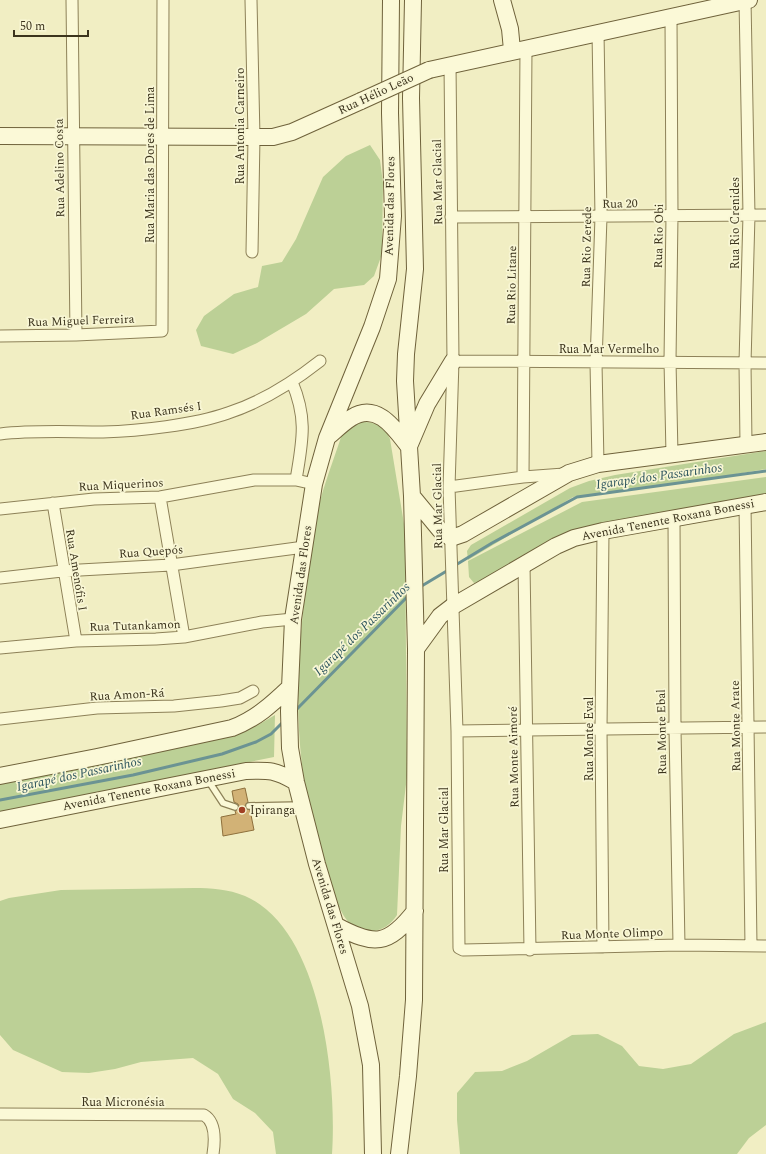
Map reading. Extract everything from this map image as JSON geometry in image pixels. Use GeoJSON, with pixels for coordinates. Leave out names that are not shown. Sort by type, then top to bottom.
{"type":"FeatureCollection","features":[{"type":"Feature","properties":{"kind":"main road","name":"Avenida das Flores"},"geometry":{"type":"LineString","coordinates":[[373,1154],[371,1065],[360,1006],[317,864],[296,782],[290,748],[289,711],[294,619],[314,484],[327,438],[372,327],[388,279],[393,216],[390,113],[391,0]]}},
{"type":"Feature","properties":{"kind":"main road","name":"Avenida das Flores"},"geometry":{"type":"LineString","coordinates":[[399,1154],[412,1038],[414,911],[416,620],[406,354],[415,269],[415,205],[411,98],[413,0]]}},
{"type":"Feature","properties":{"kind":"main road"},"geometry":{"type":"LineString","coordinates":[[502,0],[510,29],[519,49]]}},
{"type":"Feature","properties":{"kind":"main road","name":"Rua Hélio Leão"},"geometry":{"type":"LineString","coordinates":[[0,136],[273,137],[292,132],[429,70],[450,64],[746,0]]}},
{"type":"Feature","properties":{"kind":"main road"},"geometry":{"type":"LineString","coordinates":[[327,438],[351,418],[359,414],[371,412],[383,417],[409,448],[426,404],[453,361]]}},
{"type":"Feature","properties":{"kind":"main road"},"geometry":{"type":"LineString","coordinates":[[412,496],[451,545],[463,534],[569,473],[598,464],[766,442]]}},
{"type":"Feature","properties":{"kind":"main road","name":"Avenida Tenente Roxana Bonessi"},"geometry":{"type":"LineString","coordinates":[[416,650],[440,616],[453,606],[524,564],[574,538],[603,530],[766,502]]}},
{"type":"Feature","properties":{"kind":"main road"},"geometry":{"type":"LineString","coordinates":[[0,776],[97,758],[232,728],[249,722],[261,714],[290,687]]}},
{"type":"Feature","properties":{"kind":"main road","name":"Avenida Tenente Roxana Bonessi"},"geometry":{"type":"LineString","coordinates":[[0,820],[246,771],[269,770],[296,782]]}},
{"type":"Feature","properties":{"kind":"main road"},"geometry":{"type":"LineString","coordinates":[[337,926],[354,936],[376,940],[397,932],[414,911]]}},
{"type":"Feature","properties":{"kind":"street","name":"Rua Adelino Costa"},"geometry":{"type":"LineString","coordinates":[[72,0],[76,336]]}},
{"type":"Feature","properties":{"kind":"street","name":"Rua Maria das Dores de Lima"},"geometry":{"type":"LineString","coordinates":[[162,330],[164,136],[163,0]]}},
{"type":"Feature","properties":{"kind":"street","name":"Rua Antonia Carneiro"},"geometry":{"type":"LineString","coordinates":[[251,0],[254,137],[252,252]]}},
{"type":"Feature","properties":{"kind":"street","name":"Rua Rio Crenides"},"geometry":{"type":"LineString","coordinates":[[746,0],[749,215],[745,363],[746,445]]}},
{"type":"Feature","properties":{"kind":"street","name":"Rua Rio Obi"},"geometry":{"type":"LineString","coordinates":[[671,17],[672,216],[670,361],[672,455]]}},
{"type":"Feature","properties":{"kind":"street","name":"Rua Rio Zerede"},"geometry":{"type":"LineString","coordinates":[[598,32],[601,217],[596,363],[598,464]]}},
{"type":"Feature","properties":{"kind":"street","name":"Rua Rio Litane"},"geometry":{"type":"LineString","coordinates":[[519,49],[525,217],[523,477]]}},
{"type":"Feature","properties":{"kind":"street","name":"Rua Mar Glacial"},"geometry":{"type":"LineString","coordinates":[[450,64],[453,361],[449,487],[457,731],[459,948]]}},
{"type":"Feature","properties":{"kind":"street","name":"Rua 20"},"geometry":{"type":"LineString","coordinates":[[451,217],[766,215]]}},
{"type":"Feature","properties":{"kind":"street","name":"Rua Miguel Ferreira"},"geometry":{"type":"LineString","coordinates":[[0,336],[76,336],[162,330]]}},
{"type":"Feature","properties":{"kind":"street","name":"Rua Ramsés I"},"geometry":{"type":"LineString","coordinates":[[0,434],[27,431],[105,432],[168,426],[227,414],[247,406],[292,382],[320,361]]}},
{"type":"Feature","properties":{"kind":"street","name":"Rua Mar Vermelho"},"geometry":{"type":"LineString","coordinates":[[453,361],[596,363],[670,361],[766,363]]}},
{"type":"Feature","properties":{"kind":"street"},"geometry":{"type":"LineString","coordinates":[[292,382],[302,407],[304,435],[296,480]]}},
{"type":"Feature","properties":{"kind":"street"},"geometry":{"type":"LineString","coordinates":[[449,487],[523,477],[569,473]]}},
{"type":"Feature","properties":{"kind":"street","name":"Rua Miquerinos"},"geometry":{"type":"LineString","coordinates":[[0,509],[94,499],[160,497],[234,482],[254,480],[296,480],[314,484]]}},
{"type":"Feature","properties":{"kind":"street"},"geometry":{"type":"LineString","coordinates":[[160,497],[184,637]]}},
{"type":"Feature","properties":{"kind":"street","name":"Rua Amenófis I"},"geometry":{"type":"LineString","coordinates":[[53,503],[62,570],[76,641]]}},
{"type":"Feature","properties":{"kind":"street","name":"Rua Monte Arate"},"geometry":{"type":"LineString","coordinates":[[745,505],[751,946]]}},
{"type":"Feature","properties":{"kind":"street","name":"Rua Monte Ebal"},"geometry":{"type":"LineString","coordinates":[[674,518],[675,729],[679,945]]}},
{"type":"Feature","properties":{"kind":"street","name":"Rua Monte Eval"},"geometry":{"type":"LineString","coordinates":[[603,530],[601,729],[603,947]]}},
{"type":"Feature","properties":{"kind":"street","name":"Rua Quepós"},"geometry":{"type":"LineString","coordinates":[[0,578],[62,570],[171,565],[304,547]]}},
{"type":"Feature","properties":{"kind":"street","name":"Rua Monte Aimoré"},"geometry":{"type":"LineString","coordinates":[[524,564],[530,950]]}},
{"type":"Feature","properties":{"kind":"street","name":"Rua Tutankamon"},"geometry":{"type":"LineString","coordinates":[[0,648],[76,641],[156,640],[184,637],[262,622],[294,619]]}},
{"type":"Feature","properties":{"kind":"street","name":"Rua Amon-Rá"},"geometry":{"type":"LineString","coordinates":[[0,718],[97,708],[174,706],[221,701],[240,698],[253,691]]}},
{"type":"Feature","properties":{"kind":"street"},"geometry":{"type":"LineString","coordinates":[[457,731],[766,727]]}},
{"type":"Feature","properties":{"kind":"street","name":"Rua Monte Olimpo"},"geometry":{"type":"LineString","coordinates":[[459,948],[463,950],[530,950],[679,945],[766,946]]}},
{"type":"Feature","properties":{"kind":"street","name":"Rua Micronésia"},"geometry":{"type":"LineString","coordinates":[[0,1114],[204,1115],[210,1120],[215,1140],[213,1154]]}},
{"type":"Feature","properties":{"kind":"lane"},"geometry":{"type":"LineString","coordinates":[[207,778],[223,803],[235,807]]}},
{"type":"Feature","properties":{"kind":"lane"},"geometry":{"type":"LineString","coordinates":[[249,806],[302,805]]}},
{"type":"Feature","properties":{"kind":"green space"},"geometry":{"type":"Polygon","coordinates":[[[370,145],[380,160],[383,183],[382,254],[374,276],[364,285],[334,289],[306,314],[257,343],[233,354],[201,346],[196,330],[204,316],[234,294],[258,287],[262,266],[282,262],[296,239],[323,177],[346,156],[370,145]]]}},
{"type":"Feature","properties":{"kind":"green space"},"geometry":{"type":"Polygon","coordinates":[[[360,422],[370,422],[378,425],[388,434],[405,530],[407,776],[401,826],[397,915],[387,926],[374,931],[358,928],[348,922],[339,908],[329,881],[314,830],[306,793],[298,719],[300,644],[318,509],[342,434],[360,422]]]}},
{"type":"Feature","properties":{"kind":"green space"},"geometry":{"type":"Polygon","coordinates":[[[766,451],[766,469],[685,483],[573,497],[468,560],[467,551],[471,545],[570,488],[589,481],[615,475],[766,451]]]}},
{"type":"Feature","properties":{"kind":"green space"},"geometry":{"type":"Polygon","coordinates":[[[766,477],[766,495],[580,529],[484,581],[474,583],[469,577],[468,561],[582,502],[766,477]]]}},
{"type":"Feature","properties":{"kind":"green space"},"geometry":{"type":"Polygon","coordinates":[[[275,715],[274,757],[0,813],[0,782],[237,734],[258,725],[275,715]]]}},
{"type":"Feature","properties":{"kind":"green space"},"geometry":{"type":"Polygon","coordinates":[[[220,889],[245,896],[271,914],[292,940],[308,973],[319,1010],[327,1049],[333,1123],[332,1154],[276,1154],[273,1132],[255,1113],[233,1099],[218,1074],[193,1058],[141,1062],[115,1069],[89,1073],[62,1072],[13,1050],[0,1035],[0,901],[9,898],[61,890],[220,889]]]}},
{"type":"Feature","properties":{"kind":"green space"},"geometry":{"type":"Polygon","coordinates":[[[766,1022],[766,1125],[749,1138],[737,1154],[460,1154],[457,1120],[457,1093],[475,1072],[502,1071],[527,1061],[572,1035],[598,1034],[622,1046],[639,1066],[663,1069],[691,1064],[734,1034],[766,1022]]]}},
{"type":"Feature","properties":{"kind":"building","name":"Ipiranga"},"geometry":{"type":"Polygon","coordinates":[[[245,788],[248,802],[245,806],[250,810],[254,830],[223,836],[221,817],[236,814],[235,811],[239,808],[238,804],[234,802],[232,791],[245,788]]]}},
{"type":"Feature","properties":{"kind":"waterway","name":"Igarapé dos Passarinhos"},"geometry":{"type":"LineString","coordinates":[[454,566],[492,543],[577,497],[766,471]]}},
{"type":"Feature","properties":{"kind":"waterway","name":"Igarapé dos Passarinhos"},"geometry":{"type":"LineString","coordinates":[[420,587],[450,569]]}},
{"type":"Feature","properties":{"kind":"waterway","name":"Igarapé dos Passarinhos"},"geometry":{"type":"LineString","coordinates":[[295,711],[409,595]]}},
{"type":"Feature","properties":{"kind":"waterway","name":"Igarapé dos Passarinhos"},"geometry":{"type":"LineString","coordinates":[[0,800],[133,775],[222,754],[256,742],[271,734],[284,721]]}},
{"type":"Feature","properties":{"kind":"place","name":"Ipiranga"},"geometry":{"type":"Point","coordinates":[242,810]}}]}
